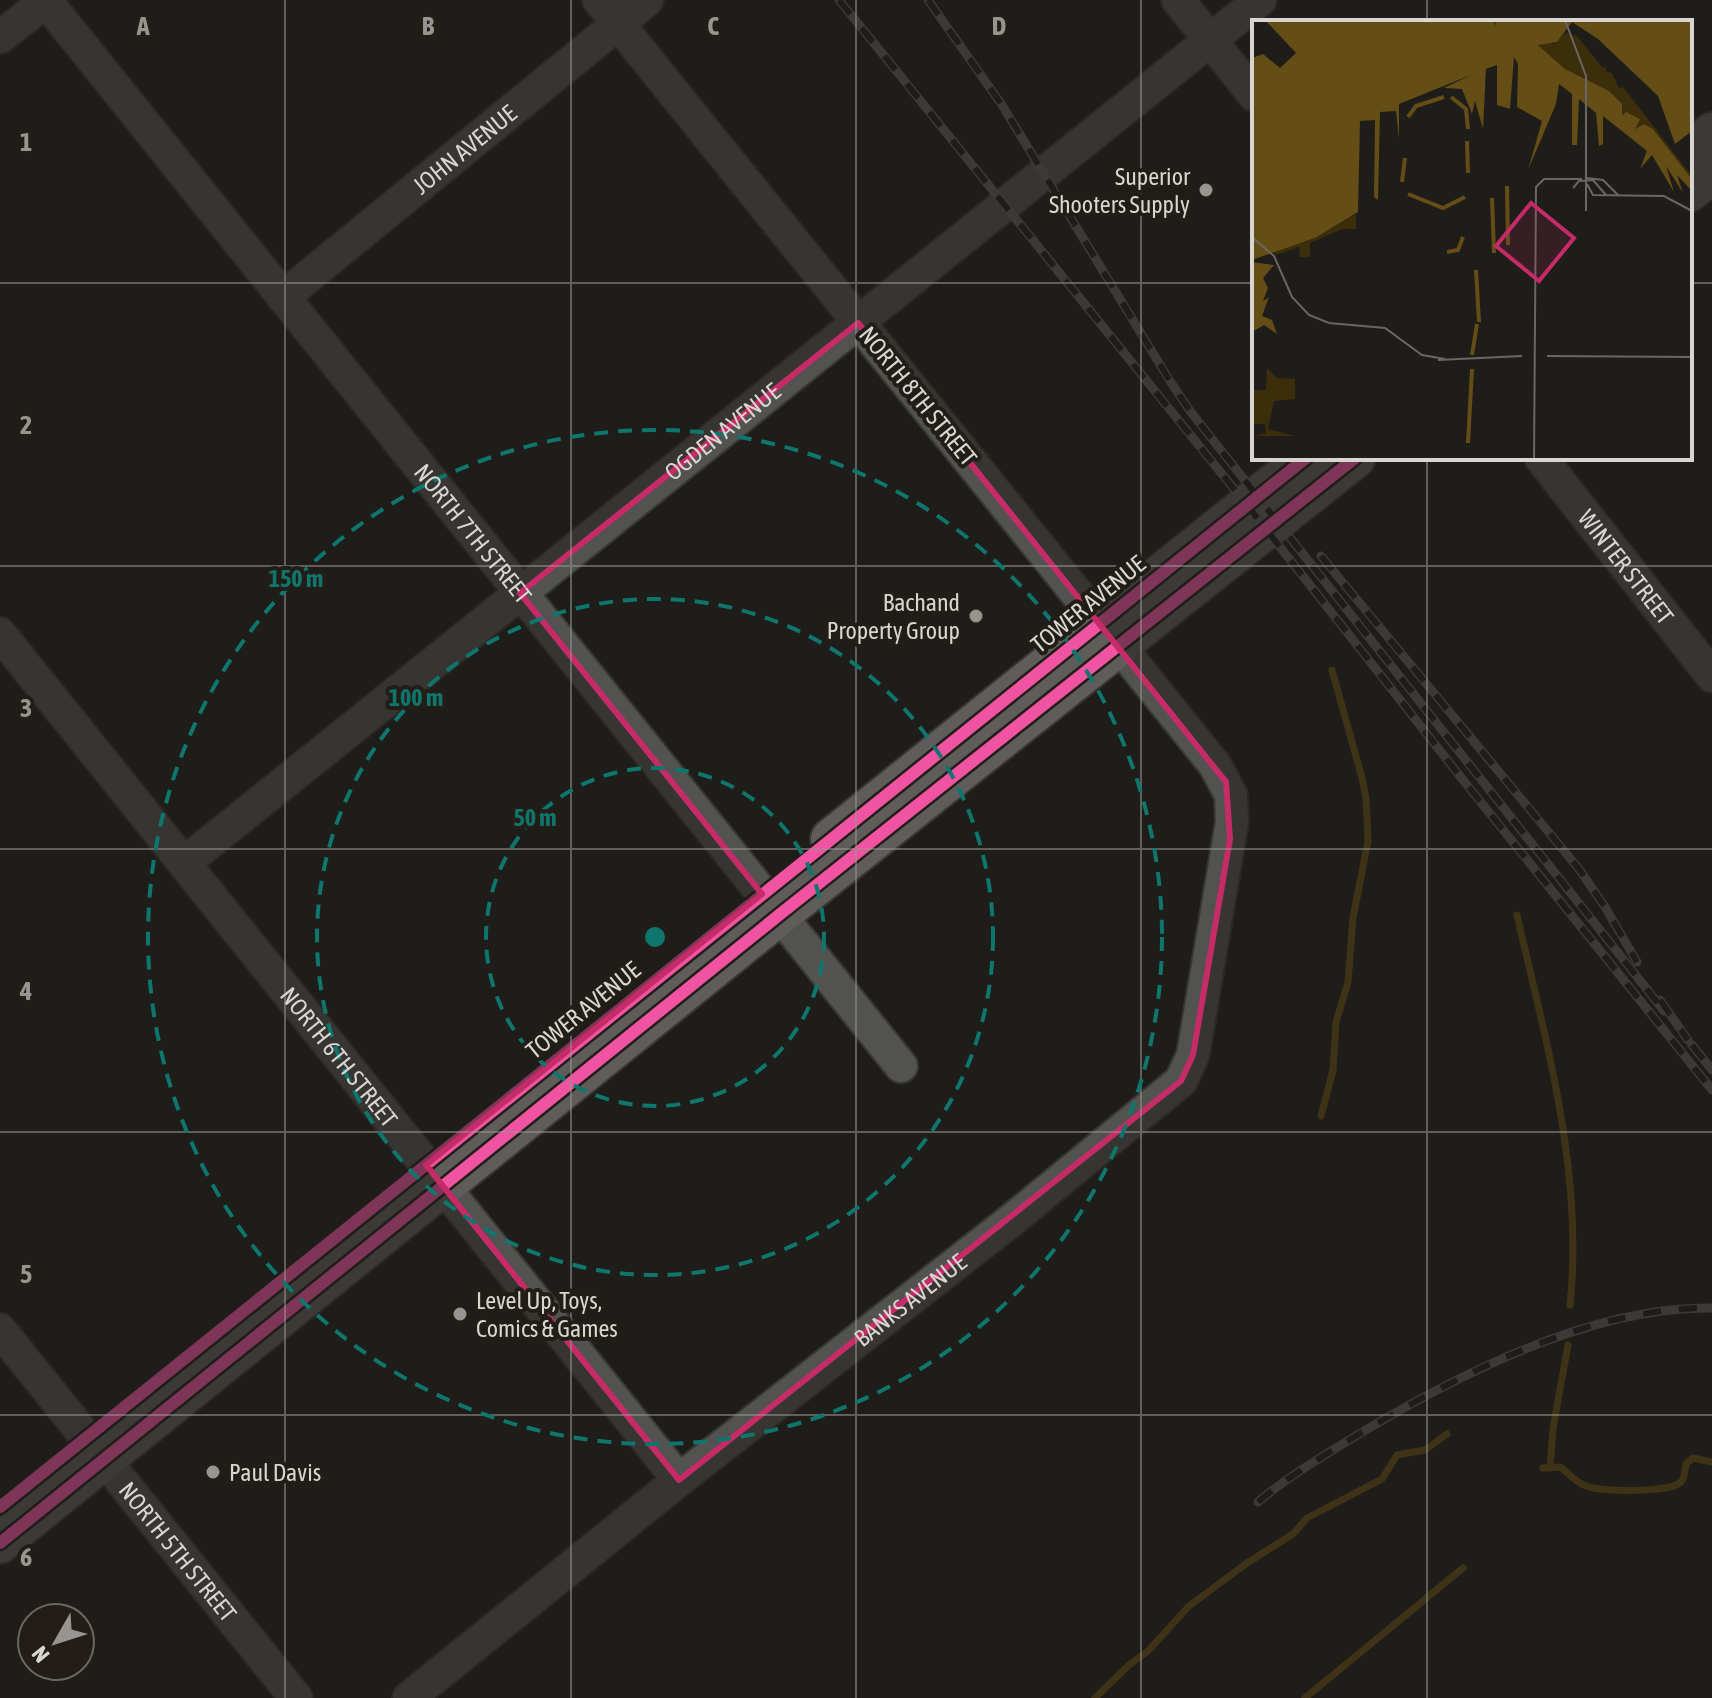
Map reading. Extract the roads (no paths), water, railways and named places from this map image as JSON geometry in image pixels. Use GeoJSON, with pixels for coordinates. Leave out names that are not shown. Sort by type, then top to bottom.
{"type":"FeatureCollection","features":[{"type":"Feature","properties":{"kind":"main road"},"geometry":{"type":"LineString","coordinates":[[1692,149],[1712,133]]}},
{"type":"Feature","properties":{"kind":"main road"},"geometry":{"type":"LineString","coordinates":[[1692,189],[1712,173]]}},
{"type":"Feature","properties":{"kind":"main road","name":"TOWER AVENUE"},"geometry":{"type":"LineString","coordinates":[[1110,634],[1304,460]]}},
{"type":"Feature","properties":{"kind":"main road","name":"TOWER AVENUE"},"geometry":{"type":"LineString","coordinates":[[0,1543],[95,1449],[771,904],[1110,634],[1352,460]]}},
{"type":"Feature","properties":{"kind":"main road","name":"TOWER AVENUE"},"geometry":{"type":"LineString","coordinates":[[0,1507],[95,1449]]}},
{"type":"Feature","properties":{"kind":"street","name":"JOHN AVENUE"},"geometry":{"type":"LineString","coordinates":[[283,297],[609,12],[647,0]]}},
{"type":"Feature","properties":{"kind":"street"},"geometry":{"type":"LineString","coordinates":[[1178,0],[1252,92]]}},
{"type":"Feature","properties":{"kind":"street","name":"OGDEN AVENUE"},"geometry":{"type":"LineString","coordinates":[[184,863],[1260,0]]}},
{"type":"Feature","properties":{"kind":"street"},"geometry":{"type":"LineString","coordinates":[[0,37],[45,1]]}},
{"type":"Feature","properties":{"kind":"street","name":"NORTH 7TH STREET"},"geometry":{"type":"LineString","coordinates":[[45,1],[901,1066]]}},
{"type":"Feature","properties":{"kind":"street","name":"NORTH 8TH STREET"},"geometry":{"type":"LineString","coordinates":[[609,12],[1215,765],[1231,795]]}},
{"type":"Feature","properties":{"kind":"street","name":"WINTER STREET"},"geometry":{"type":"LineString","coordinates":[[1543,460],[1708,665]]}},
{"type":"Feature","properties":{"kind":"street","name":"NORTH 6TH STREET"},"geometry":{"type":"LineString","coordinates":[[0,634],[679,1480]]}},
{"type":"Feature","properties":{"kind":"street","name":"BANKS AVENUE"},"geometry":{"type":"LineString","coordinates":[[409,1698],[679,1480],[1013,1219],[1181,1081],[1193,1055],[1230,839],[1231,795]]}},
{"type":"Feature","properties":{"kind":"street","name":"NORTH 5TH STREET"},"geometry":{"type":"LineString","coordinates":[[0,1330],[296,1698]]}},
{"type":"Feature","properties":{"kind":"waterway"},"geometry":{"type":"LineString","coordinates":[[1321,1116],[1333,1070],[1336,1022],[1348,982],[1353,918],[1368,841],[1362,778],[1332,670]]}},
{"type":"Feature","properties":{"kind":"waterway"},"geometry":{"type":"LineString","coordinates":[[1517,915],[1550,1059],[1567,1157],[1572,1206],[1570,1305]]}},
{"type":"Feature","properties":{"kind":"waterway"},"geometry":{"type":"LineString","coordinates":[[1550,1468],[1553,1428],[1568,1345]]}},
{"type":"Feature","properties":{"kind":"waterway"},"geometry":{"type":"LineString","coordinates":[[1095,1698],[1148,1651],[1189,1606],[1293,1534],[1307,1518],[1382,1479],[1397,1455],[1425,1450],[1447,1434]]}},
{"type":"Feature","properties":{"kind":"waterway"},"geometry":{"type":"LineString","coordinates":[[1543,1468],[1560,1467],[1579,1482],[1594,1488],[1635,1490],[1674,1486],[1681,1482],[1686,1464],[1693,1458],[1712,1462]]}},
{"type":"Feature","properties":{"kind":"waterway"},"geometry":{"type":"LineString","coordinates":[[1305,1698],[1463,1568]]}},
{"type":"Feature","properties":{"kind":"railway"},"geometry":{"type":"LineString","coordinates":[[839,0],[1247,505],[1712,1090]]}},
{"type":"Feature","properties":{"kind":"railway"},"geometry":{"type":"LineString","coordinates":[[928,0],[1002,105],[1190,411],[1664,1011]]}},
{"type":"Feature","properties":{"kind":"railway"},"geometry":{"type":"LineString","coordinates":[[1321,556],[1579,869],[1637,962]]}},
{"type":"Feature","properties":{"kind":"railway"},"geometry":{"type":"LineString","coordinates":[[1660,1000],[1688,1040]]}},
{"type":"Feature","properties":{"kind":"railway"},"geometry":{"type":"LineString","coordinates":[[1692,1045],[1712,1070]]}},
{"type":"Feature","properties":{"kind":"railway"},"geometry":{"type":"LineString","coordinates":[[1258,1502],[1305,1468],[1393,1414],[1526,1349],[1619,1319],[1666,1310],[1712,1308]]}},
{"type":"Feature","properties":{"kind":"place","name":"Superior Shooters Supply"},"geometry":{"type":"Point","coordinates":[1206,190]}},
{"type":"Feature","properties":{"kind":"place","name":"Bachand Property Group"},"geometry":{"type":"Point","coordinates":[976,616]}},
{"type":"Feature","properties":{"kind":"place","name":"Level Up, Toys, Comics & Games"},"geometry":{"type":"Point","coordinates":[460,1314]}},
{"type":"Feature","properties":{"kind":"place","name":"Paul Davis"},"geometry":{"type":"Point","coordinates":[213,1472]}}]}
